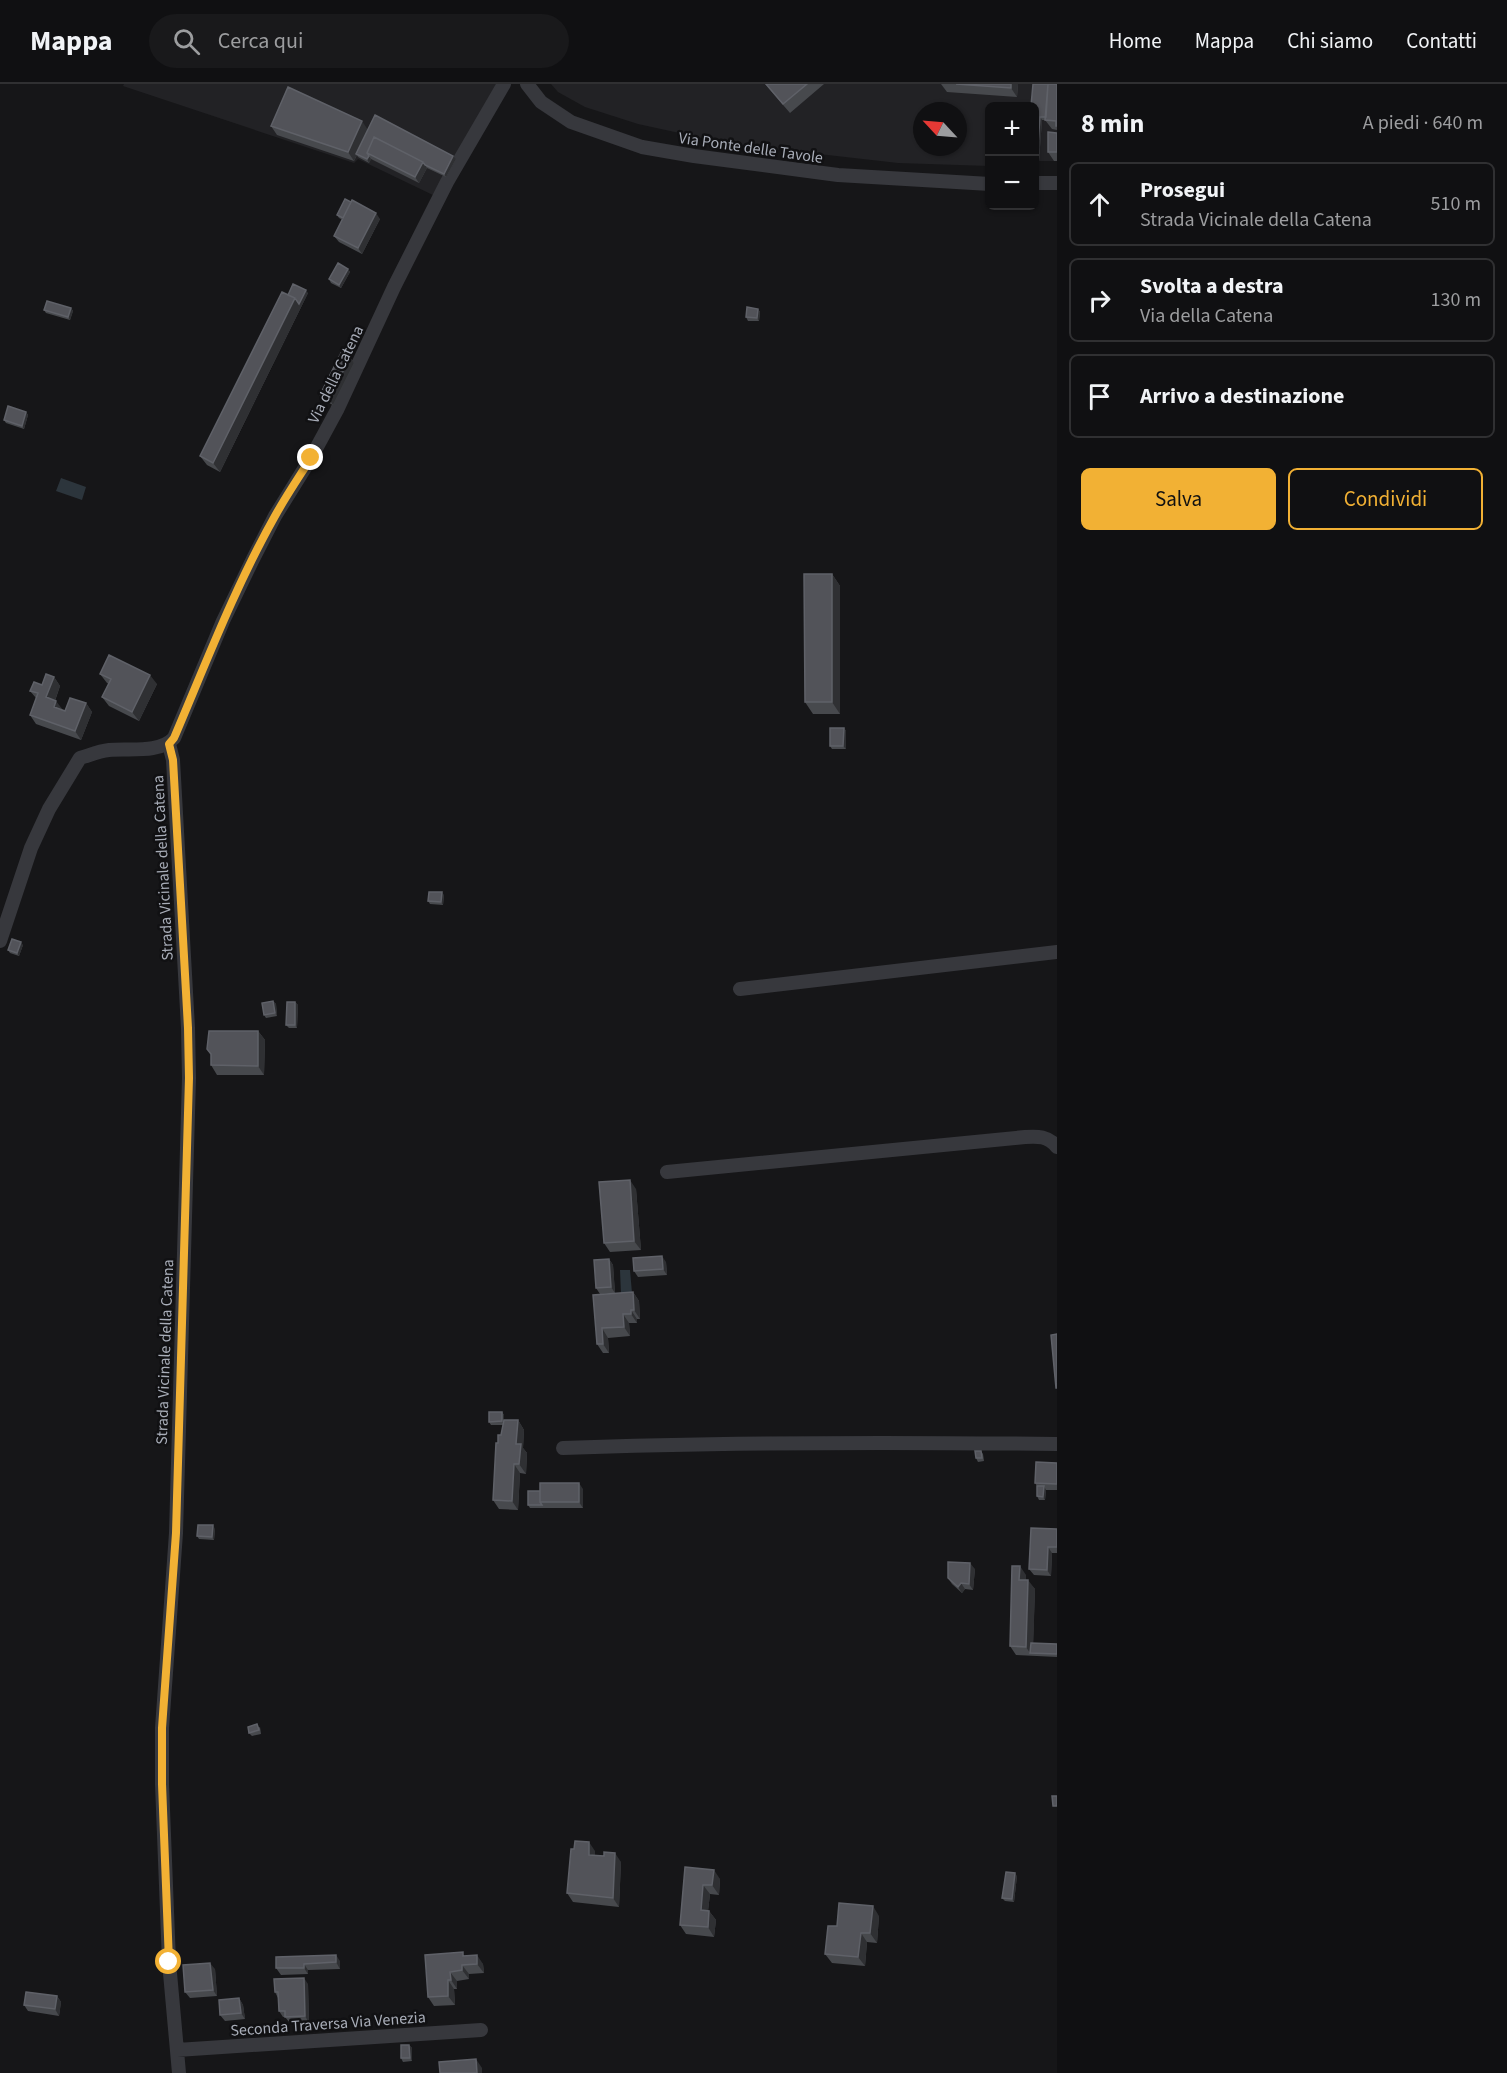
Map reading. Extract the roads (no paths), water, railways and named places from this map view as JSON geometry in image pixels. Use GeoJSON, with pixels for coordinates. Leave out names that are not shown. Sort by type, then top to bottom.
{"type":"FeatureCollection","features":[{"type":"Feature","properties":{"kind":"street","name":"Via della Catena"},"geometry":{"type":"LineString","coordinates":[[169,744],[174,738],[253,559],[275,516],[337,410],[394,287],[447,182],[504,84]]}},
{"type":"Feature","properties":{"kind":"street","name":"Via Ponte delle Tavole"},"geometry":{"type":"LineString","coordinates":[[527,84],[541,102],[571,122],[642,147],[837,175],[985,184]]}},
{"type":"Feature","properties":{"kind":"street"},"geometry":{"type":"LineString","coordinates":[[1039,183],[1057,183]]}},
{"type":"Feature","properties":{"kind":"street"},"geometry":{"type":"LineString","coordinates":[[0,941],[31,848],[49,809],[80,758],[106,750],[159,748],[169,744]]}},
{"type":"Feature","properties":{"kind":"street","name":"Strada Vicinale della Catena"},"geometry":{"type":"LineString","coordinates":[[169,744],[173,760],[189,1078],[176,1533],[162,1728],[169,1962],[179,2073]]}},
{"type":"Feature","properties":{"kind":"street"},"geometry":{"type":"LineString","coordinates":[[740,989],[1057,952]]}},
{"type":"Feature","properties":{"kind":"street"},"geometry":{"type":"LineString","coordinates":[[667,1172],[1025,1137],[1041,1136],[1052,1141],[1057,1147]]}},
{"type":"Feature","properties":{"kind":"street"},"geometry":{"type":"LineString","coordinates":[[563,1448],[865,1442],[1057,1444]]}},
{"type":"Feature","properties":{"kind":"street","name":"Seconda Traversa Via Venezia"},"geometry":{"type":"LineString","coordinates":[[177,2050],[481,2030]]}}]}
